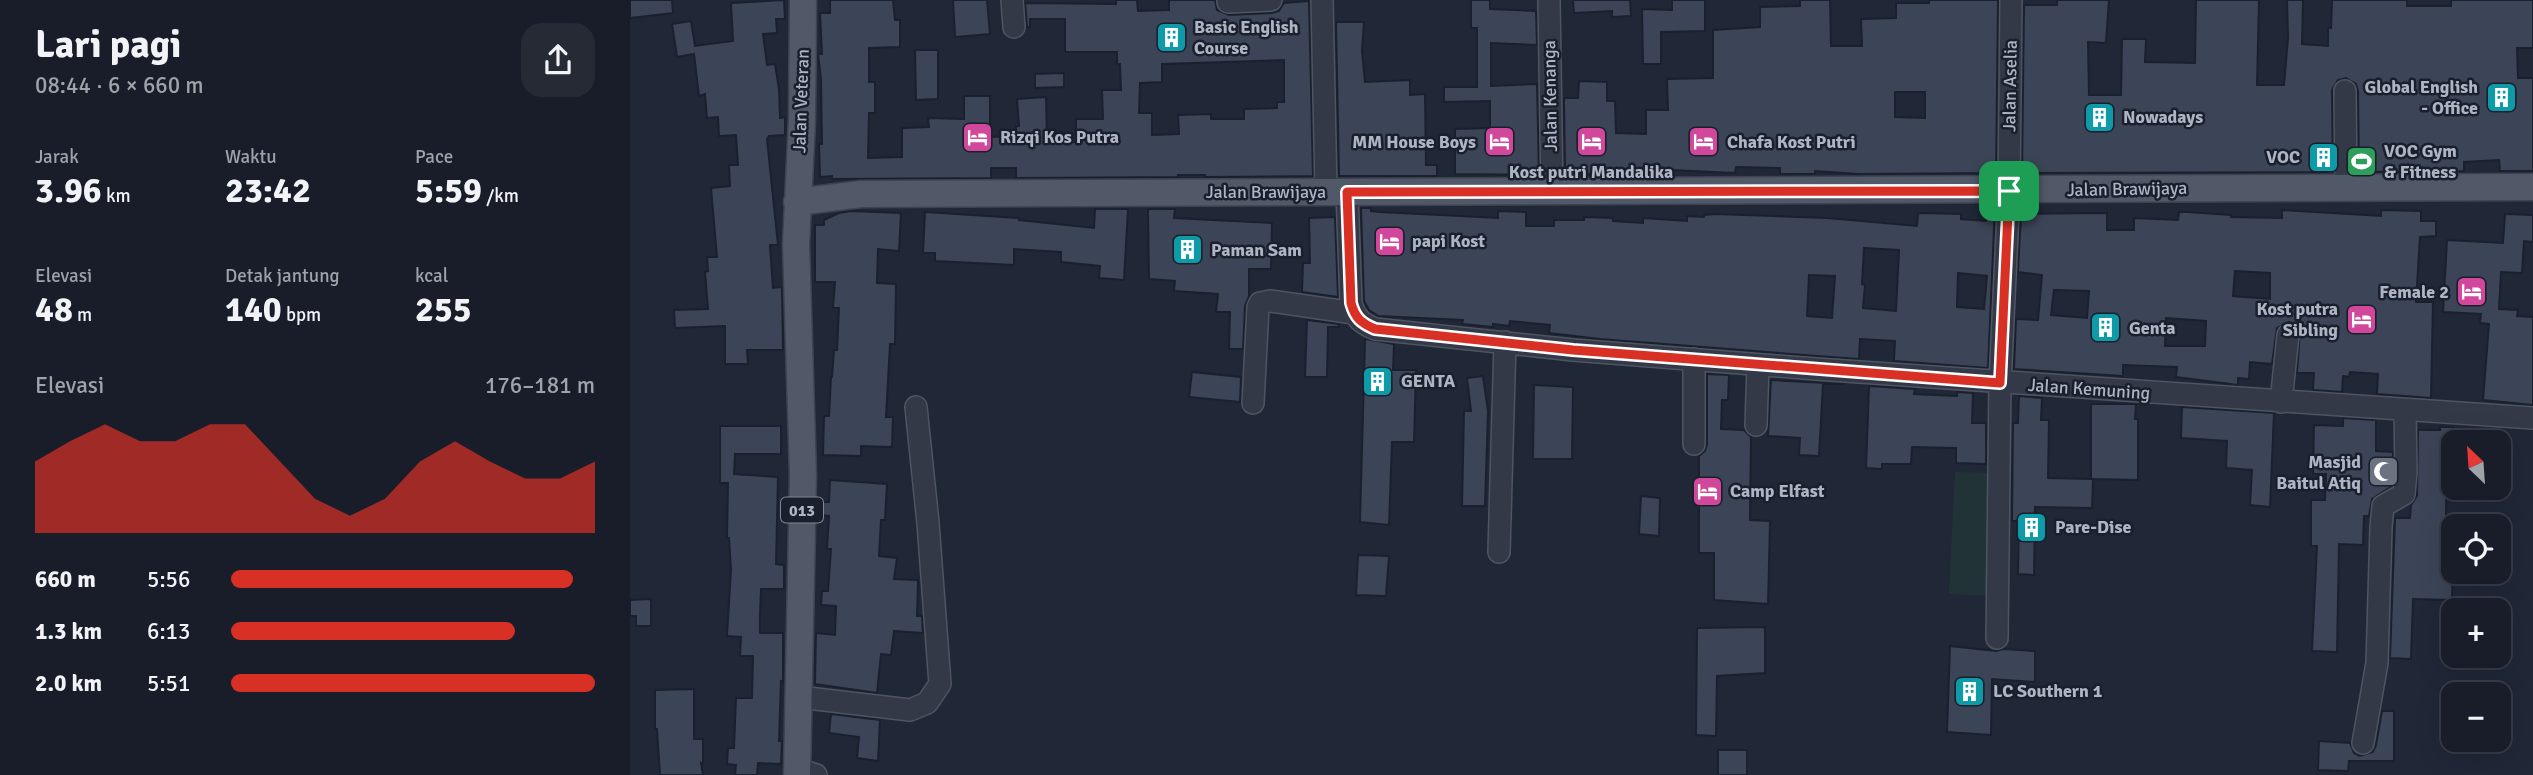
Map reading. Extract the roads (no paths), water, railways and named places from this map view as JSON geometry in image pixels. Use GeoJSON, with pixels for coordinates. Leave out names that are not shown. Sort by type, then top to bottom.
{"type":"FeatureCollection","features":[{"type":"Feature","properties":{"kind":"main road","name":"Jalan Veteran"},"geometry":{"type":"LineString","coordinates":[[797,202],[802,120],[803,0]]}},
{"type":"Feature","properties":{"kind":"main road","name":"Jalan Brawijaya"},"geometry":{"type":"LineString","coordinates":[[797,202],[861,194],[2533,187]]}},
{"type":"Feature","properties":{"kind":"main road","name":"013"},"geometry":{"type":"LineString","coordinates":[[797,202],[803,475],[799,697],[804,773]]}},
{"type":"Feature","properties":{"kind":"street"},"geometry":{"type":"LineString","coordinates":[[1012,0],[1014,27]]}},
{"type":"Feature","properties":{"kind":"street"},"geometry":{"type":"LineString","coordinates":[[1228,2],[1271,0]]}},
{"type":"Feature","properties":{"kind":"street"},"geometry":{"type":"LineString","coordinates":[[1253,403],[1260,303],[1266,300],[1354,313],[1337,192],[1322,0]]}},
{"type":"Feature","properties":{"kind":"street","name":"Jalan Kenanga"},"geometry":{"type":"LineString","coordinates":[[1549,0],[1552,192]]}},
{"type":"Feature","properties":{"kind":"street","name":"Jalan Aselia"},"geometry":{"type":"LineString","coordinates":[[1997,638],[2000,383],[2009,191],[2011,0]]}},
{"type":"Feature","properties":{"kind":"street"},"geometry":{"type":"LineString","coordinates":[[2345,90],[2346,189]]}},
{"type":"Feature","properties":{"kind":"street","name":"Jalan Kemuning"},"geometry":{"type":"LineString","coordinates":[[1354,313],[1362,324],[1375,329],[1758,365],[2533,418]]}},
{"type":"Feature","properties":{"kind":"street"},"geometry":{"type":"LineString","coordinates":[[2281,402],[2288,335]]}},
{"type":"Feature","properties":{"kind":"street"},"geometry":{"type":"LineString","coordinates":[[1499,552],[1505,342]]}},
{"type":"Feature","properties":{"kind":"street"},"geometry":{"type":"LineString","coordinates":[[1694,359],[1694,444]]}},
{"type":"Feature","properties":{"kind":"street"},"geometry":{"type":"LineString","coordinates":[[1756,425],[1758,365]]}},
{"type":"Feature","properties":{"kind":"street"},"geometry":{"type":"LineString","coordinates":[[799,697],[910,710],[927,703],[940,684],[916,407]]}},
{"type":"Feature","properties":{"kind":"street"},"geometry":{"type":"LineString","coordinates":[[2364,743],[2376,663],[2383,506],[2404,494],[2405,411]]}},
{"type":"Feature","properties":{"kind":"place","name":"Basic English Course"},"geometry":{"type":"Point","coordinates":[1171,37]}},
{"type":"Feature","properties":{"kind":"place","name":"Global English - Office"},"geometry":{"type":"Point","coordinates":[2501,97]}},
{"type":"Feature","properties":{"kind":"place","name":"Nowadays"},"geometry":{"type":"Point","coordinates":[2100,117]}},
{"type":"Feature","properties":{"kind":"place","name":"Rizqi Kos Putra"},"geometry":{"type":"Point","coordinates":[977,137]}},
{"type":"Feature","properties":{"kind":"place","name":"MM House Boys"},"geometry":{"type":"Point","coordinates":[1499,142]}},
{"type":"Feature","properties":{"kind":"place","name":"Kost putri Mandalika"},"geometry":{"type":"Point","coordinates":[1591,142]}},
{"type":"Feature","properties":{"kind":"place","name":"Chafa Kost Putri"},"geometry":{"type":"Point","coordinates":[1704,142]}},
{"type":"Feature","properties":{"kind":"place","name":"VOC"},"geometry":{"type":"Point","coordinates":[2323,157]}},
{"type":"Feature","properties":{"kind":"place","name":"VOC Gym & Fitness"},"geometry":{"type":"Point","coordinates":[2361,161]}},
{"type":"Feature","properties":{"kind":"place","name":"papi Kost"},"geometry":{"type":"Point","coordinates":[1389,241]}},
{"type":"Feature","properties":{"kind":"place","name":"Paman Sam"},"geometry":{"type":"Point","coordinates":[1188,250]}},
{"type":"Feature","properties":{"kind":"place","name":"Female 2"},"geometry":{"type":"Point","coordinates":[2472,292]}},
{"type":"Feature","properties":{"kind":"place","name":"Kost putra Sibling"},"geometry":{"type":"Point","coordinates":[2361,319]}},
{"type":"Feature","properties":{"kind":"place","name":"Genta"},"geometry":{"type":"Point","coordinates":[2106,328]}},
{"type":"Feature","properties":{"kind":"place","name":"GENTA"},"geometry":{"type":"Point","coordinates":[1378,381]}},
{"type":"Feature","properties":{"kind":"place","name":"Masjid Baitul Atiq"},"geometry":{"type":"Point","coordinates":[2384,472]}},
{"type":"Feature","properties":{"kind":"place","name":"Camp Elfast"},"geometry":{"type":"Point","coordinates":[1707,491]}},
{"type":"Feature","properties":{"kind":"place","name":"Pare-Dise"},"geometry":{"type":"Point","coordinates":[2032,527]}},
{"type":"Feature","properties":{"kind":"place","name":"LC Southern 1"},"geometry":{"type":"Point","coordinates":[1970,691]}}]}
